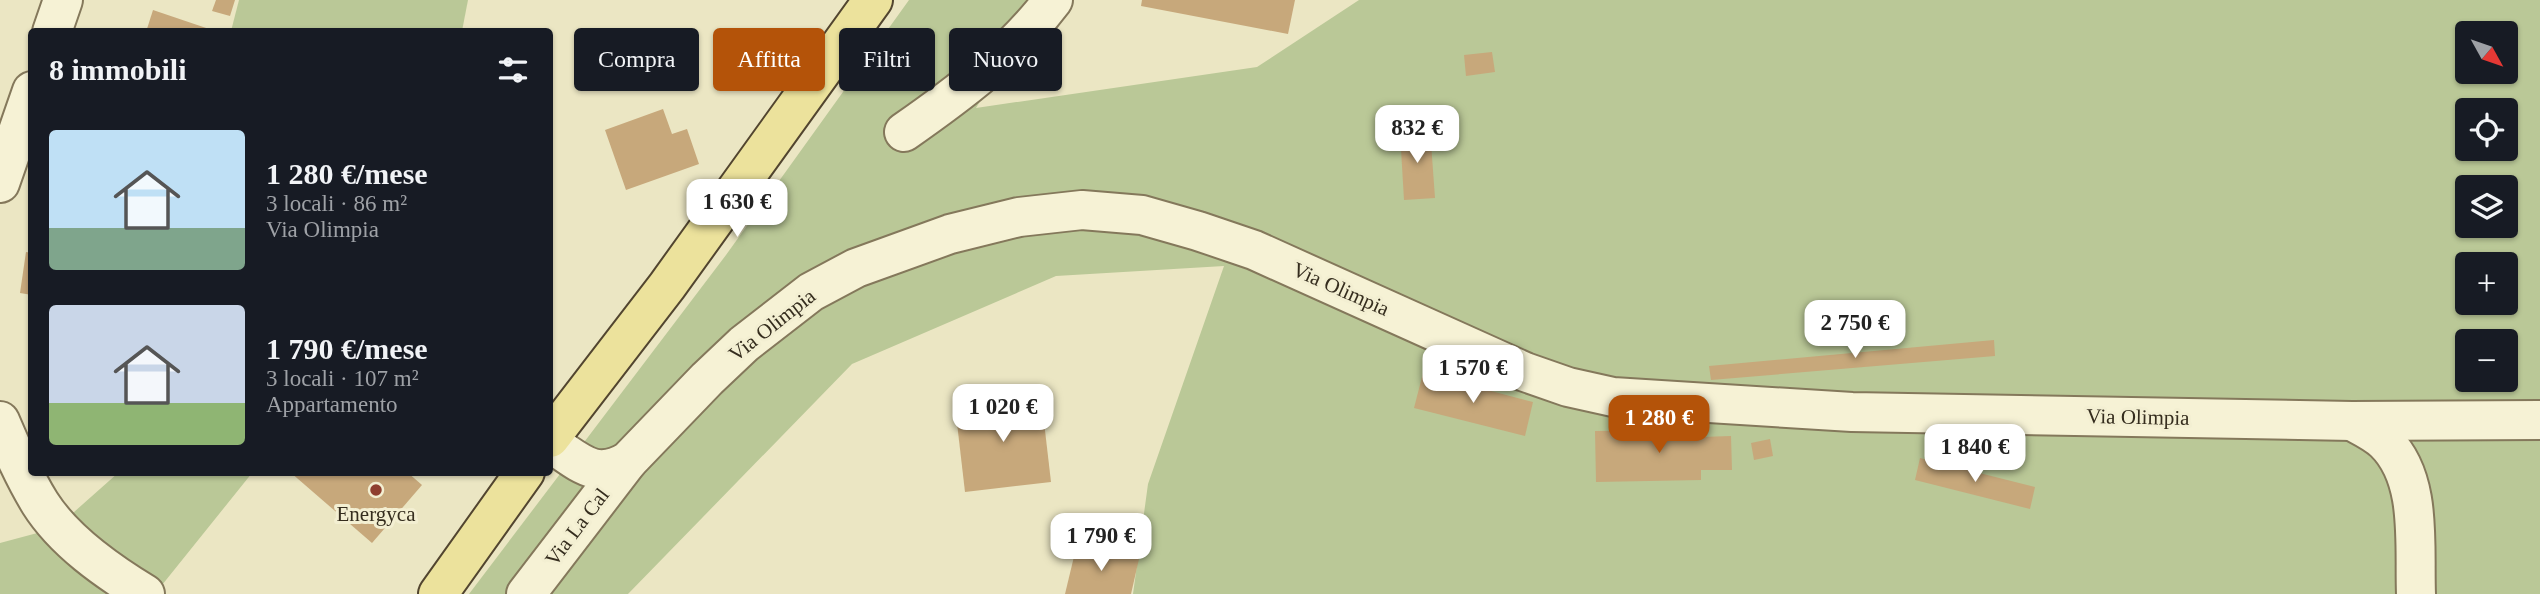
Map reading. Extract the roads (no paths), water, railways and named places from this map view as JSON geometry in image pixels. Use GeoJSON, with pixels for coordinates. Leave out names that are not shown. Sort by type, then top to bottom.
{"type":"FeatureCollection","features":[{"type":"Feature","properties":{"kind":"main road"},"geometry":{"type":"LineString","coordinates":[[553,437],[667,286],[873,0]]}},
{"type":"Feature","properties":{"kind":"main road"},"geometry":{"type":"LineString","coordinates":[[438,594],[522,476]]}},
{"type":"Feature","properties":{"kind":"street"},"geometry":{"type":"LineString","coordinates":[[53,28],[63,0]]}},
{"type":"Feature","properties":{"kind":"street"},"geometry":{"type":"LineString","coordinates":[[904,132],[955,97],[992,67],[1053,0]]}},
{"type":"Feature","properties":{"kind":"street"},"geometry":{"type":"LineString","coordinates":[[0,183],[28,102]]}},
{"type":"Feature","properties":{"kind":"street","name":"Via Olimpia"},"geometry":{"type":"LineString","coordinates":[[628,461],[744,344],[811,292],[856,268],[950,234],[1019,217],[1082,210],[1142,215],[1254,250],[1525,372],[1568,387],[1612,397],[1852,412],[2353,421],[2540,420]]}},
{"type":"Feature","properties":{"kind":"street"},"geometry":{"type":"LineString","coordinates":[[0,421],[41,505],[65,532],[93,557],[145,594]]}},
{"type":"Feature","properties":{"kind":"street"},"geometry":{"type":"LineString","coordinates":[[2353,421],[2385,442],[2405,472],[2412,501],[2416,594]]}},
{"type":"Feature","properties":{"kind":"street"},"geometry":{"type":"LineString","coordinates":[[553,443],[591,468],[603,471],[614,469],[628,461]]}},
{"type":"Feature","properties":{"kind":"street","name":"Via La Cal"},"geometry":{"type":"LineString","coordinates":[[526,594],[628,461]]}},
{"type":"Feature","properties":{"kind":"place","name":"Energyca"},"geometry":{"type":"Point","coordinates":[376,490]}}]}
